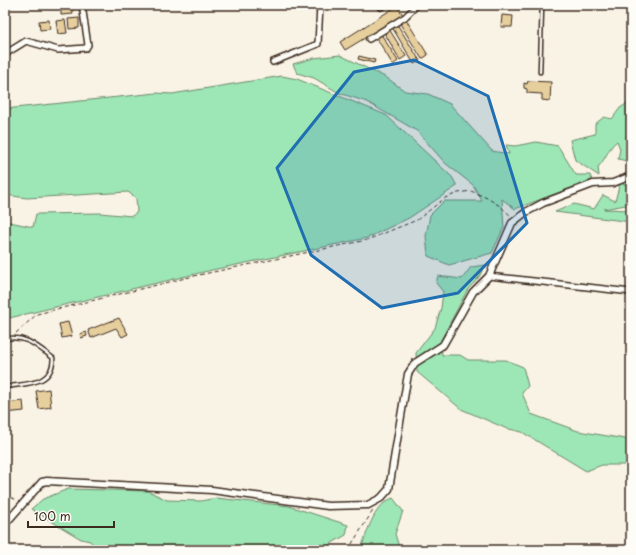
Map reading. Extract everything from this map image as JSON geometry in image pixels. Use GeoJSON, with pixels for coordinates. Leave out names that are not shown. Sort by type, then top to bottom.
{"type":"FeatureCollection","features":[{"type":"Feature","properties":{"kind":"street"},"geometry":{"type":"LineString","coordinates":[[5,54],[26,41],[58,50],[86,48],[88,45],[82,5]]}},
{"type":"Feature","properties":{"kind":"street"},"geometry":{"type":"LineString","coordinates":[[273,62],[318,44],[320,5]]}},
{"type":"Feature","properties":{"kind":"street"},"geometry":{"type":"LineString","coordinates":[[379,5],[381,7],[384,5]]}},
{"type":"Feature","properties":{"kind":"street"},"geometry":{"type":"LineString","coordinates":[[369,38],[405,17],[417,5]]}},
{"type":"Feature","properties":{"kind":"street"},"geometry":{"type":"LineString","coordinates":[[5,524],[42,482],[47,481],[212,490],[328,506],[368,505],[381,498],[389,489],[408,374],[415,363],[443,345],[472,292],[488,276],[512,223],[543,202],[593,184],[613,183],[631,176]]}},
{"type":"Feature","properties":{"kind":"street"},"geometry":{"type":"LineString","coordinates":[[488,276],[631,292]]}},
{"type":"Feature","properties":{"kind":"lane"},"geometry":{"type":"LineString","coordinates":[[540,72],[542,5]]}},
{"type":"Feature","properties":{"kind":"lane"},"geometry":{"type":"LineString","coordinates":[[5,339],[12,337],[28,339],[53,358],[53,368],[49,375],[41,381],[5,386]]}},
{"type":"Feature","properties":{"kind":"path"},"geometry":{"type":"LineString","coordinates":[[12,337],[37,314],[194,276],[367,240],[417,220],[445,198],[458,193],[471,191],[488,198],[516,220]]}},
{"type":"Feature","properties":{"kind":"path"},"geometry":{"type":"LineString","coordinates":[[5,495],[24,504]]}},
{"type":"Feature","properties":{"kind":"path"},"geometry":{"type":"LineString","coordinates":[[348,550],[381,498]]}},
{"type":"Feature","properties":{"kind":"path"},"geometry":{"type":"LineString","coordinates":[[5,545],[16,550]]}},
{"type":"Feature","properties":{"kind":"highlighted area"},"geometry":{"type":"Polygon","coordinates":[[[414,60],[488,96],[527,223],[458,293],[382,308],[311,255],[277,168],[354,72],[414,60]]]}},
{"type":"Feature","properties":{"kind":"green space"},"geometry":{"type":"Polygon","coordinates":[[[340,55],[387,78],[405,91],[428,94],[450,104],[492,151],[509,154],[506,145],[515,146],[536,142],[558,146],[576,175],[590,175],[592,180],[515,209],[502,199],[504,227],[492,253],[449,265],[428,256],[426,236],[430,215],[444,201],[482,201],[473,185],[445,163],[417,131],[367,102],[339,93],[314,78],[297,73],[293,64],[314,58],[340,55]]]}},
{"type":"Feature","properties":{"kind":"green space"},"geometry":{"type":"Polygon","coordinates":[[[282,76],[297,79],[386,115],[452,177],[457,186],[409,218],[367,238],[212,270],[5,319],[5,221],[33,227],[36,214],[100,213],[132,216],[137,212],[136,198],[128,192],[27,198],[5,195],[5,109],[156,93],[172,94],[282,76]]]}},
{"type":"Feature","properties":{"kind":"green space"},"geometry":{"type":"Polygon","coordinates":[[[631,101],[631,135],[626,136],[628,145],[627,161],[618,159],[620,149],[617,141],[611,147],[598,167],[599,176],[575,160],[570,140],[595,134],[595,124],[604,117],[612,119],[620,108],[631,101]]]}},
{"type":"Feature","properties":{"kind":"green space"},"geometry":{"type":"Polygon","coordinates":[[[620,183],[631,186],[631,204],[604,209],[631,210],[631,222],[555,212],[574,204],[594,209],[603,195],[615,201],[620,183]]]}},
{"type":"Feature","properties":{"kind":"green space"},"geometry":{"type":"Polygon","coordinates":[[[485,265],[479,277],[468,289],[441,340],[442,355],[460,355],[468,360],[506,360],[523,367],[528,386],[522,393],[531,414],[578,431],[631,440],[631,465],[602,465],[586,471],[522,432],[505,428],[461,409],[417,372],[416,353],[435,328],[441,308],[443,292],[436,283],[438,276],[462,279],[471,267],[485,265]]]}},
{"type":"Feature","properties":{"kind":"green space"},"geometry":{"type":"Polygon","coordinates":[[[68,489],[148,491],[167,500],[201,501],[216,498],[289,506],[348,525],[346,535],[320,550],[98,550],[90,541],[81,539],[31,509],[43,499],[68,489]]]}},
{"type":"Feature","properties":{"kind":"green space"},"geometry":{"type":"Polygon","coordinates":[[[393,498],[403,511],[395,534],[399,547],[407,550],[365,550],[362,546],[373,518],[381,506],[393,498]]]}},
{"type":"Feature","properties":{"kind":"building"},"geometry":{"type":"Polygon","coordinates":[[[61,5],[72,5],[73,14],[61,15],[61,5]]]}},
{"type":"Feature","properties":{"kind":"building"},"geometry":{"type":"Polygon","coordinates":[[[397,6],[403,15],[345,50],[340,42],[397,6]]]}},
{"type":"Feature","properties":{"kind":"building"},"geometry":{"type":"Polygon","coordinates":[[[502,15],[513,16],[512,27],[501,27],[502,15]]]}},
{"type":"Feature","properties":{"kind":"building"},"geometry":{"type":"Polygon","coordinates":[[[79,18],[79,28],[69,29],[68,19],[79,18]]]}},
{"type":"Feature","properties":{"kind":"building"},"geometry":{"type":"Polygon","coordinates":[[[405,18],[428,55],[422,59],[399,22],[405,18]]]}},
{"type":"Feature","properties":{"kind":"building"},"geometry":{"type":"Polygon","coordinates":[[[49,20],[50,29],[40,30],[39,21],[49,20]]]}},
{"type":"Feature","properties":{"kind":"building"},"geometry":{"type":"Polygon","coordinates":[[[65,20],[67,33],[58,34],[56,21],[65,20]]]}},
{"type":"Feature","properties":{"kind":"building"},"geometry":{"type":"Polygon","coordinates":[[[397,24],[420,61],[414,64],[392,27],[397,24]]]}},
{"type":"Feature","properties":{"kind":"building"},"geometry":{"type":"Polygon","coordinates":[[[389,29],[406,56],[400,60],[384,32],[389,29]]]}},
{"type":"Feature","properties":{"kind":"building"},"geometry":{"type":"Polygon","coordinates":[[[381,34],[398,61],[393,65],[376,37],[381,34]]]}},
{"type":"Feature","properties":{"kind":"building"},"geometry":{"type":"Polygon","coordinates":[[[359,56],[375,60],[374,63],[358,59],[359,56]]]}},
{"type":"Feature","properties":{"kind":"building"},"geometry":{"type":"Polygon","coordinates":[[[528,81],[551,82],[550,101],[542,100],[542,94],[527,93],[527,89],[524,88],[524,83],[527,84],[528,81]]]}},
{"type":"Feature","properties":{"kind":"building"},"geometry":{"type":"Polygon","coordinates":[[[119,318],[128,334],[122,337],[116,328],[91,338],[88,330],[119,318]]]}},
{"type":"Feature","properties":{"kind":"building"},"geometry":{"type":"Polygon","coordinates":[[[68,322],[72,336],[62,338],[59,324],[68,322]]]}},
{"type":"Feature","properties":{"kind":"building"},"geometry":{"type":"Polygon","coordinates":[[[86,332],[87,336],[81,338],[80,334],[86,332]]]}},
{"type":"Feature","properties":{"kind":"building"},"geometry":{"type":"Polygon","coordinates":[[[49,389],[51,407],[39,409],[36,391],[49,389]]]}},
{"type":"Feature","properties":{"kind":"building"},"geometry":{"type":"Polygon","coordinates":[[[23,401],[24,411],[5,413],[5,403],[23,401]]]}}]}
